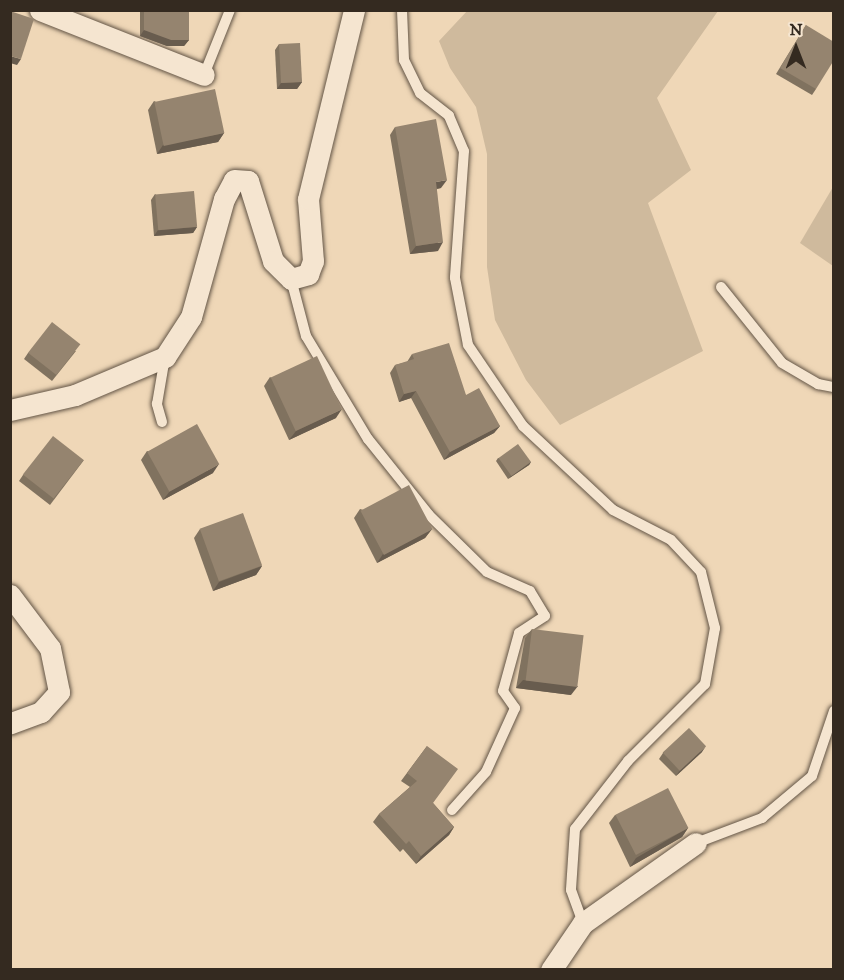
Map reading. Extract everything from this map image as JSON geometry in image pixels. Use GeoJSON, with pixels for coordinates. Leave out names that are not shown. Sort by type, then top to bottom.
{"type":"FeatureCollection","features":[{"type":"Feature","properties":{"kind":"street"},"geometry":{"type":"LineString","coordinates":[[40,10],[204,75]]}},
{"type":"Feature","properties":{"kind":"street"},"geometry":{"type":"LineString","coordinates":[[10,410],[75,395],[165,357],[191,317],[224,199],[234,180],[248,181],[273,261],[291,279],[308,274],[313,261],[308,200],[354,10]]}},
{"type":"Feature","properties":{"kind":"street"},"geometry":{"type":"LineString","coordinates":[[10,595],[50,648],[59,692],[41,712],[10,723]]}},
{"type":"Feature","properties":{"kind":"street"},"geometry":{"type":"LineString","coordinates":[[551,969],[583,923],[696,843]]}},
{"type":"Feature","properties":{"kind":"lane"},"geometry":{"type":"LineString","coordinates":[[204,75],[230,10]]}},
{"type":"Feature","properties":{"kind":"lane"},"geometry":{"type":"LineString","coordinates":[[402,10],[404,60],[420,93],[449,116],[464,151],[455,278],[468,345],[523,426],[613,510],[671,540],[701,572],[715,628],[705,684],[628,761],[575,829],[571,890],[583,923]]}},
{"type":"Feature","properties":{"kind":"lane"},"geometry":{"type":"LineString","coordinates":[[291,279],[306,336],[368,438],[437,523],[487,572],[530,591],[545,616],[519,633],[503,692],[515,708],[486,772],[452,810]]}},
{"type":"Feature","properties":{"kind":"lane"},"geometry":{"type":"LineString","coordinates":[[721,287],[782,363],[818,384],[834,387]]}},
{"type":"Feature","properties":{"kind":"lane"},"geometry":{"type":"LineString","coordinates":[[162,422],[157,404],[165,357]]}},
{"type":"Feature","properties":{"kind":"lane"},"geometry":{"type":"LineString","coordinates":[[696,843],[762,818],[812,776],[834,711]]}},
{"type":"Feature","properties":{"kind":"shaded area"},"geometry":{"type":"Polygon","coordinates":[[[468,10],[718,11],[657,98],[691,170],[648,203],[703,351],[560,425],[526,380],[495,320],[487,267],[487,154],[476,107],[450,68],[439,41],[468,10]]]}},
{"type":"Feature","properties":{"kind":"shaded area"},"geometry":{"type":"Polygon","coordinates":[[[833,187],[833,266],[800,243],[833,187]]]}},
{"type":"Feature","properties":{"kind":"building"},"geometry":{"type":"Polygon","coordinates":[[[144,10],[189,10],[189,40],[171,40],[144,30],[144,10]]]}},
{"type":"Feature","properties":{"kind":"building"},"geometry":{"type":"Polygon","coordinates":[[[10,11],[34,19],[21,59],[10,56],[10,11]]]}},
{"type":"Feature","properties":{"kind":"building"},"geometry":{"type":"Polygon","coordinates":[[[806,25],[834,42],[834,60],[816,89],[780,68],[806,25]]]}},
{"type":"Feature","properties":{"kind":"building"},"geometry":{"type":"Polygon","coordinates":[[[300,43],[302,82],[281,83],[279,44],[300,43]]]}},
{"type":"Feature","properties":{"kind":"building"},"geometry":{"type":"Polygon","coordinates":[[[215,89],[224,133],[164,146],[154,102],[215,89]]]}},
{"type":"Feature","properties":{"kind":"building"},"geometry":{"type":"Polygon","coordinates":[[[436,119],[447,180],[436,182],[443,242],[416,246],[395,127],[436,119]]]}},
{"type":"Feature","properties":{"kind":"building"},"geometry":{"type":"Polygon","coordinates":[[[194,191],[197,227],[158,230],[155,194],[194,191]]]}},
{"type":"Feature","properties":{"kind":"building"},"geometry":{"type":"Polygon","coordinates":[[[52,322],[80,344],[56,375],[28,353],[52,322]]]}},
{"type":"Feature","properties":{"kind":"building"},"geometry":{"type":"Polygon","coordinates":[[[449,343],[466,395],[479,388],[500,426],[450,452],[416,391],[404,394],[395,365],[414,359],[412,354],[449,343]]]}},
{"type":"Feature","properties":{"kind":"building"},"geometry":{"type":"Polygon","coordinates":[[[317,356],[342,409],[296,431],[271,378],[317,356]]]}},
{"type":"Feature","properties":{"kind":"building"},"geometry":{"type":"Polygon","coordinates":[[[197,424],[219,464],[169,492],[147,452],[197,424]]]}},
{"type":"Feature","properties":{"kind":"building"},"geometry":{"type":"Polygon","coordinates":[[[53,436],[84,460],[54,499],[23,475],[53,436]]]}},
{"type":"Feature","properties":{"kind":"building"},"geometry":{"type":"Polygon","coordinates":[[[518,444],[531,462],[512,476],[499,458],[518,444]]]}},
{"type":"Feature","properties":{"kind":"building"},"geometry":{"type":"Polygon","coordinates":[[[409,485],[432,529],[384,555],[360,511],[409,485]]]}},
{"type":"Feature","properties":{"kind":"building"},"geometry":{"type":"Polygon","coordinates":[[[243,513],[262,566],[219,581],[200,529],[243,513]]]}},
{"type":"Feature","properties":{"kind":"building"},"geometry":{"type":"Polygon","coordinates":[[[532,629],[584,635],[577,687],[526,681],[532,629]]]}},
{"type":"Feature","properties":{"kind":"building"},"geometry":{"type":"Polygon","coordinates":[[[689,728],[706,746],[680,771],[663,753],[689,728]]]}},
{"type":"Feature","properties":{"kind":"building"},"geometry":{"type":"Polygon","coordinates":[[[427,746],[458,769],[433,803],[454,827],[421,856],[409,841],[406,844],[379,814],[417,781],[407,773],[427,746]]]}},
{"type":"Feature","properties":{"kind":"building"},"geometry":{"type":"Polygon","coordinates":[[[668,788],[688,828],[636,855],[615,815],[668,788]]]}}]}
